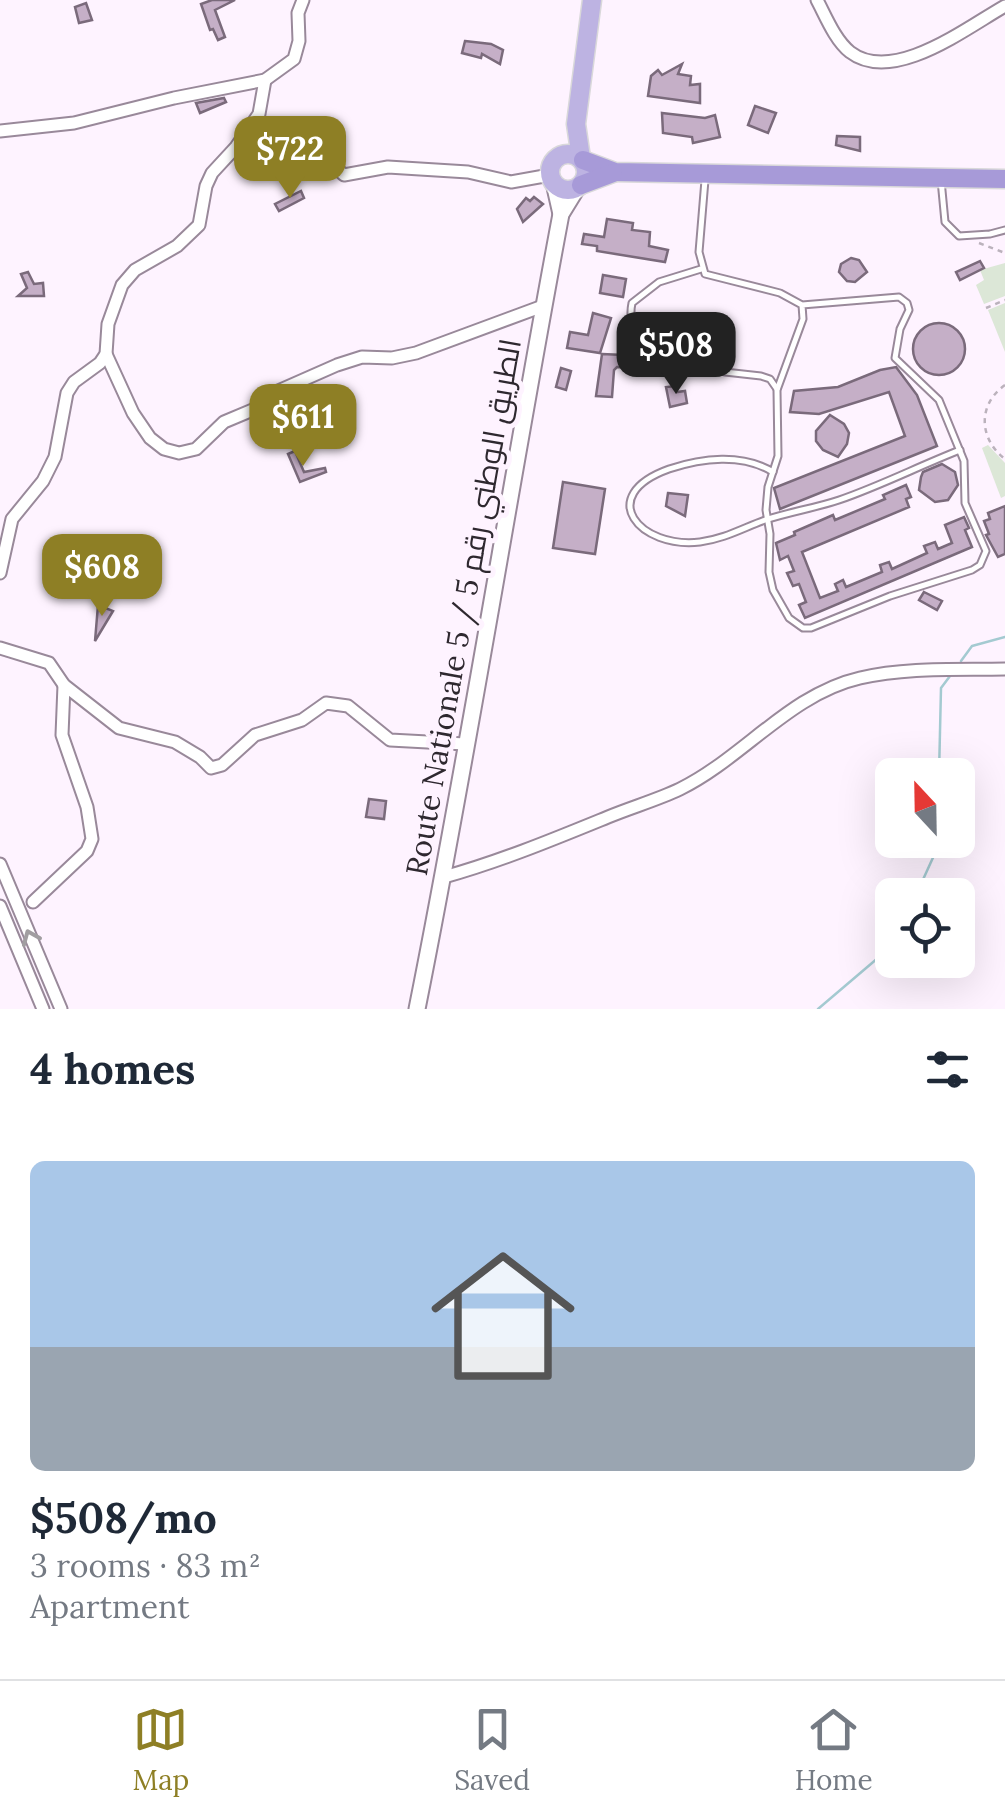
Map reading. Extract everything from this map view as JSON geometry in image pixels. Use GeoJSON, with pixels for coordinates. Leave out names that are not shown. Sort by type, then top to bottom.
{"type":"FeatureCollection","features":[{"type":"Feature","properties":{"kind":"highway"},"geometry":{"type":"LineString","coordinates":[[582,159],[615,172],[1005,179]]}},
{"type":"Feature","properties":{"kind":"highway"},"geometry":{"type":"LineString","coordinates":[[579,186],[615,172]]}},
{"type":"Feature","properties":{"kind":"main road"},"geometry":{"type":"LineString","coordinates":[[561,214],[587,170],[576,124],[592,0]]}},
{"type":"Feature","properties":{"kind":"main road"},"geometry":{"type":"LineString","coordinates":[[561,214],[553,172],[576,124]]}},
{"type":"Feature","properties":{"kind":"main road"},"geometry":{"type":"LineString","coordinates":[[553,172],[569,153],[582,159]]}},
{"type":"Feature","properties":{"kind":"main road"},"geometry":{"type":"LineString","coordinates":[[553,172],[564,190],[579,186]]}},
{"type":"Feature","properties":{"kind":"main road","name":"Route Nationale 5 / الطريق الوطني رقم 5"},"geometry":{"type":"LineString","coordinates":[[417,1009],[561,214]]}},
{"type":"Feature","properties":{"kind":"street"},"geometry":{"type":"LineString","coordinates":[[0,130],[74,123],[265,80],[294,59],[303,0]]}},
{"type":"Feature","properties":{"kind":"street"},"geometry":{"type":"LineString","coordinates":[[817,0],[849,51],[885,65],[911,57],[1005,6]]}},
{"type":"Feature","properties":{"kind":"street"},"geometry":{"type":"LineString","coordinates":[[0,573],[12,520],[56,457],[67,394],[74,382],[100,364],[106,354],[108,324],[122,285],[135,270],[176,246],[199,225],[206,186],[247,133],[264,99],[265,80]]}},
{"type":"Feature","properties":{"kind":"street"},"geometry":{"type":"LineString","coordinates":[[247,133],[277,161],[334,166],[344,175],[388,167],[468,172],[511,182],[553,172]]}},
{"type":"Feature","properties":{"kind":"street"},"geometry":{"type":"LineString","coordinates":[[106,354],[133,413],[150,438],[164,449],[180,453],[196,449],[224,422],[262,406],[278,390],[338,365],[362,356],[392,358],[416,353],[544,306]]}},
{"type":"Feature","properties":{"kind":"street"},"geometry":{"type":"LineString","coordinates":[[0,648],[49,663],[64,684],[119,728],[175,742],[212,768],[222,766],[255,735],[302,720],[326,702],[348,706],[390,740],[465,744]]}},
{"type":"Feature","properties":{"kind":"street"},"geometry":{"type":"LineString","coordinates":[[444,876],[533,849],[680,789],[821,692],[860,678],[912,671],[1005,669]]}},
{"type":"Feature","properties":{"kind":"street"},"geometry":{"type":"LineString","coordinates":[[33,902],[86,851],[92,839],[88,807],[62,735],[64,684]]}},
{"type":"Feature","properties":{"kind":"street"},"geometry":{"type":"LineString","coordinates":[[0,864],[60,1009]]}},
{"type":"Feature","properties":{"kind":"street"},"geometry":{"type":"LineString","coordinates":[[0,906],[43,1009]]}},
{"type":"Feature","properties":{"kind":"lane"},"geometry":{"type":"LineString","coordinates":[[701,268],[705,175]]}},
{"type":"Feature","properties":{"kind":"lane"},"geometry":{"type":"LineString","coordinates":[[941,178],[945,222],[959,236],[1005,230]]}},
{"type":"Feature","properties":{"kind":"lane"},"geometry":{"type":"LineString","coordinates":[[701,268],[714,278],[780,293],[802,305],[885,296],[904,299],[909,310],[900,329],[895,358],[939,400],[964,460],[965,503],[986,551],[980,565],[943,581],[890,596],[828,624],[803,628],[786,614],[773,590],[767,520],[768,488],[778,456],[777,390],[803,318],[802,305]]}},
{"type":"Feature","properties":{"kind":"lane"},"geometry":{"type":"LineString","coordinates":[[701,268],[659,282],[632,303],[632,326],[640,340],[653,352],[703,354],[725,372],[770,379],[777,390]]}},
{"type":"Feature","properties":{"kind":"lane"},"geometry":{"type":"LineString","coordinates":[[773,472],[752,462],[726,459],[683,465],[646,478],[632,492],[630,505],[641,528],[656,538],[682,542],[725,537],[767,520],[840,500],[960,450]]}},
{"type":"Feature","properties":{"kind":"path"},"geometry":{"type":"LineString","coordinates":[[959,236],[1005,252]]}},
{"type":"Feature","properties":{"kind":"path"},"geometry":{"type":"LineString","coordinates":[[986,308],[1005,300]]}},
{"type":"Feature","properties":{"kind":"path"},"geometry":{"type":"LineString","coordinates":[[1005,386],[990,400],[984,426],[987,440],[1005,459]]}},
{"type":"Feature","properties":{"kind":"green space"},"geometry":{"type":"Polygon","coordinates":[[[1005,263],[1005,296],[984,304],[976,285],[984,280],[980,270],[1005,263]]]}},
{"type":"Feature","properties":{"kind":"green space"},"geometry":{"type":"Polygon","coordinates":[[[1005,303],[1005,352],[988,310],[1005,303]]]}},
{"type":"Feature","properties":{"kind":"green space"},"geometry":{"type":"Polygon","coordinates":[[[988,445],[1005,463],[1005,496],[1001,498],[982,448],[988,445]]]}},
{"type":"Feature","properties":{"kind":"building"},"geometry":{"type":"Polygon","coordinates":[[[235,0],[215,10],[225,37],[218,40],[201,4],[235,0]]]}},
{"type":"Feature","properties":{"kind":"building"},"geometry":{"type":"Polygon","coordinates":[[[86,3],[92,20],[79,23],[75,7],[86,3]]]}},
{"type":"Feature","properties":{"kind":"building"},"geometry":{"type":"Polygon","coordinates":[[[465,41],[491,44],[503,50],[500,64],[482,54],[481,58],[462,53],[465,41]]]}},
{"type":"Feature","properties":{"kind":"building"},"geometry":{"type":"Polygon","coordinates":[[[682,64],[678,74],[691,76],[690,85],[700,84],[700,103],[648,96],[651,76],[658,70],[662,75],[682,64]]]}},
{"type":"Feature","properties":{"kind":"building"},"geometry":{"type":"Polygon","coordinates":[[[224,98],[226,102],[200,113],[196,103],[224,98]]]}},
{"type":"Feature","properties":{"kind":"building"},"geometry":{"type":"Polygon","coordinates":[[[755,106],[776,113],[768,133],[748,125],[755,106]]]}},
{"type":"Feature","properties":{"kind":"building"},"geometry":{"type":"Polygon","coordinates":[[[662,113],[705,118],[715,115],[720,137],[693,143],[692,137],[663,133],[662,113]]]}},
{"type":"Feature","properties":{"kind":"building"},"geometry":{"type":"Polygon","coordinates":[[[837,136],[860,137],[860,151],[836,145],[837,136]]]}},
{"type":"Feature","properties":{"kind":"building"},"geometry":{"type":"Polygon","coordinates":[[[301,191],[304,198],[279,211],[275,204],[301,191]]]}},
{"type":"Feature","properties":{"kind":"building"},"geometry":{"type":"Polygon","coordinates":[[[534,197],[543,204],[523,222],[517,209],[526,198],[530,201],[534,197]]]}},
{"type":"Feature","properties":{"kind":"building"},"geometry":{"type":"Polygon","coordinates":[[[607,219],[633,223],[632,230],[650,232],[649,246],[668,250],[665,262],[597,251],[597,246],[582,244],[584,234],[604,237],[607,219]]]}},
{"type":"Feature","properties":{"kind":"building"},"geometry":{"type":"Polygon","coordinates":[[[851,258],[859,260],[867,272],[855,282],[847,281],[839,272],[841,264],[851,258]]]}},
{"type":"Feature","properties":{"kind":"building"},"geometry":{"type":"Polygon","coordinates":[[[980,261],[984,268],[960,280],[956,272],[980,261]]]}},
{"type":"Feature","properties":{"kind":"building"},"geometry":{"type":"Polygon","coordinates":[[[28,272],[34,284],[43,283],[44,296],[18,296],[27,288],[21,274],[28,272]]]}},
{"type":"Feature","properties":{"kind":"building"},"geometry":{"type":"Polygon","coordinates":[[[603,275],[626,279],[623,297],[600,293],[603,275]]]}},
{"type":"Feature","properties":{"kind":"building"},"geometry":{"type":"Polygon","coordinates":[[[593,313],[611,318],[600,353],[567,348],[570,332],[588,335],[593,313]]]}},
{"type":"Feature","properties":{"kind":"building"},"geometry":{"type":"Polygon","coordinates":[[[939,323],[957,331],[965,349],[957,367],[939,375],[921,367],[913,349],[921,331],[939,323]]]}},
{"type":"Feature","properties":{"kind":"building"},"geometry":{"type":"Polygon","coordinates":[[[602,354],[645,356],[643,368],[614,370],[612,397],[596,396],[602,354]]]}},
{"type":"Feature","properties":{"kind":"building"},"geometry":{"type":"Polygon","coordinates":[[[896,367],[917,395],[937,446],[780,509],[774,488],[905,436],[889,392],[819,414],[790,412],[794,391],[838,387],[896,367]]]}},
{"type":"Feature","properties":{"kind":"building"},"geometry":{"type":"Polygon","coordinates":[[[561,368],[571,371],[566,390],[556,387],[561,368]]]}},
{"type":"Feature","properties":{"kind":"building"},"geometry":{"type":"Polygon","coordinates":[[[676,386],[677,392],[685,391],[687,403],[670,407],[666,387],[676,386]]]}},
{"type":"Feature","properties":{"kind":"building"},"geometry":{"type":"Polygon","coordinates":[[[830,415],[844,424],[849,433],[838,457],[823,450],[816,441],[816,431],[830,415]]]}},
{"type":"Feature","properties":{"kind":"building"},"geometry":{"type":"Polygon","coordinates":[[[295,451],[304,472],[325,468],[326,472],[300,482],[288,454],[295,451]]]}},
{"type":"Feature","properties":{"kind":"building"},"geometry":{"type":"Polygon","coordinates":[[[942,464],[955,472],[958,485],[948,500],[935,502],[919,490],[921,477],[923,472],[942,464]]]}},
{"type":"Feature","properties":{"kind":"building"},"geometry":{"type":"Polygon","coordinates":[[[563,482],[605,489],[595,554],[553,548],[563,482]]]}},
{"type":"Feature","properties":{"kind":"building"},"geometry":{"type":"Polygon","coordinates":[[[906,485],[911,497],[906,499],[909,507],[802,552],[820,598],[838,591],[835,584],[843,580],[846,587],[882,572],[880,565],[889,562],[892,569],[927,553],[924,546],[935,542],[938,549],[952,543],[945,525],[964,517],[972,547],[805,618],[799,605],[806,602],[799,584],[793,586],[787,573],[794,571],[788,556],[780,560],[776,543],[833,515],[835,520],[885,499],[883,495],[906,485]]]}},
{"type":"Feature","properties":{"kind":"building"},"geometry":{"type":"Polygon","coordinates":[[[668,493],[688,495],[685,516],[666,506],[668,493]]]}},
{"type":"Feature","properties":{"kind":"building"},"geometry":{"type":"Polygon","coordinates":[[[1005,506],[1005,554],[998,557],[986,535],[989,534],[984,521],[990,519],[988,513],[1005,506]]]}},
{"type":"Feature","properties":{"kind":"building"},"geometry":{"type":"Polygon","coordinates":[[[924,592],[942,601],[937,610],[919,600],[924,592]]]}},
{"type":"Feature","properties":{"kind":"building"},"geometry":{"type":"Polygon","coordinates":[[[98,605],[113,611],[95,641],[98,605]]]}},
{"type":"Feature","properties":{"kind":"building"},"geometry":{"type":"Polygon","coordinates":[[[369,799],[386,801],[384,819],[366,817],[369,799]]]}},
{"type":"Feature","properties":{"kind":"waterway"},"geometry":{"type":"LineString","coordinates":[[961,661],[972,646],[1005,637]]}},
{"type":"Feature","properties":{"kind":"waterway"},"geometry":{"type":"LineString","coordinates":[[939,758],[941,688],[950,676]]}},
{"type":"Feature","properties":{"kind":"waterway"},"geometry":{"type":"LineString","coordinates":[[924,878],[933,858]]}},
{"type":"Feature","properties":{"kind":"waterway"},"geometry":{"type":"LineString","coordinates":[[818,1009],[875,960]]}}]}
